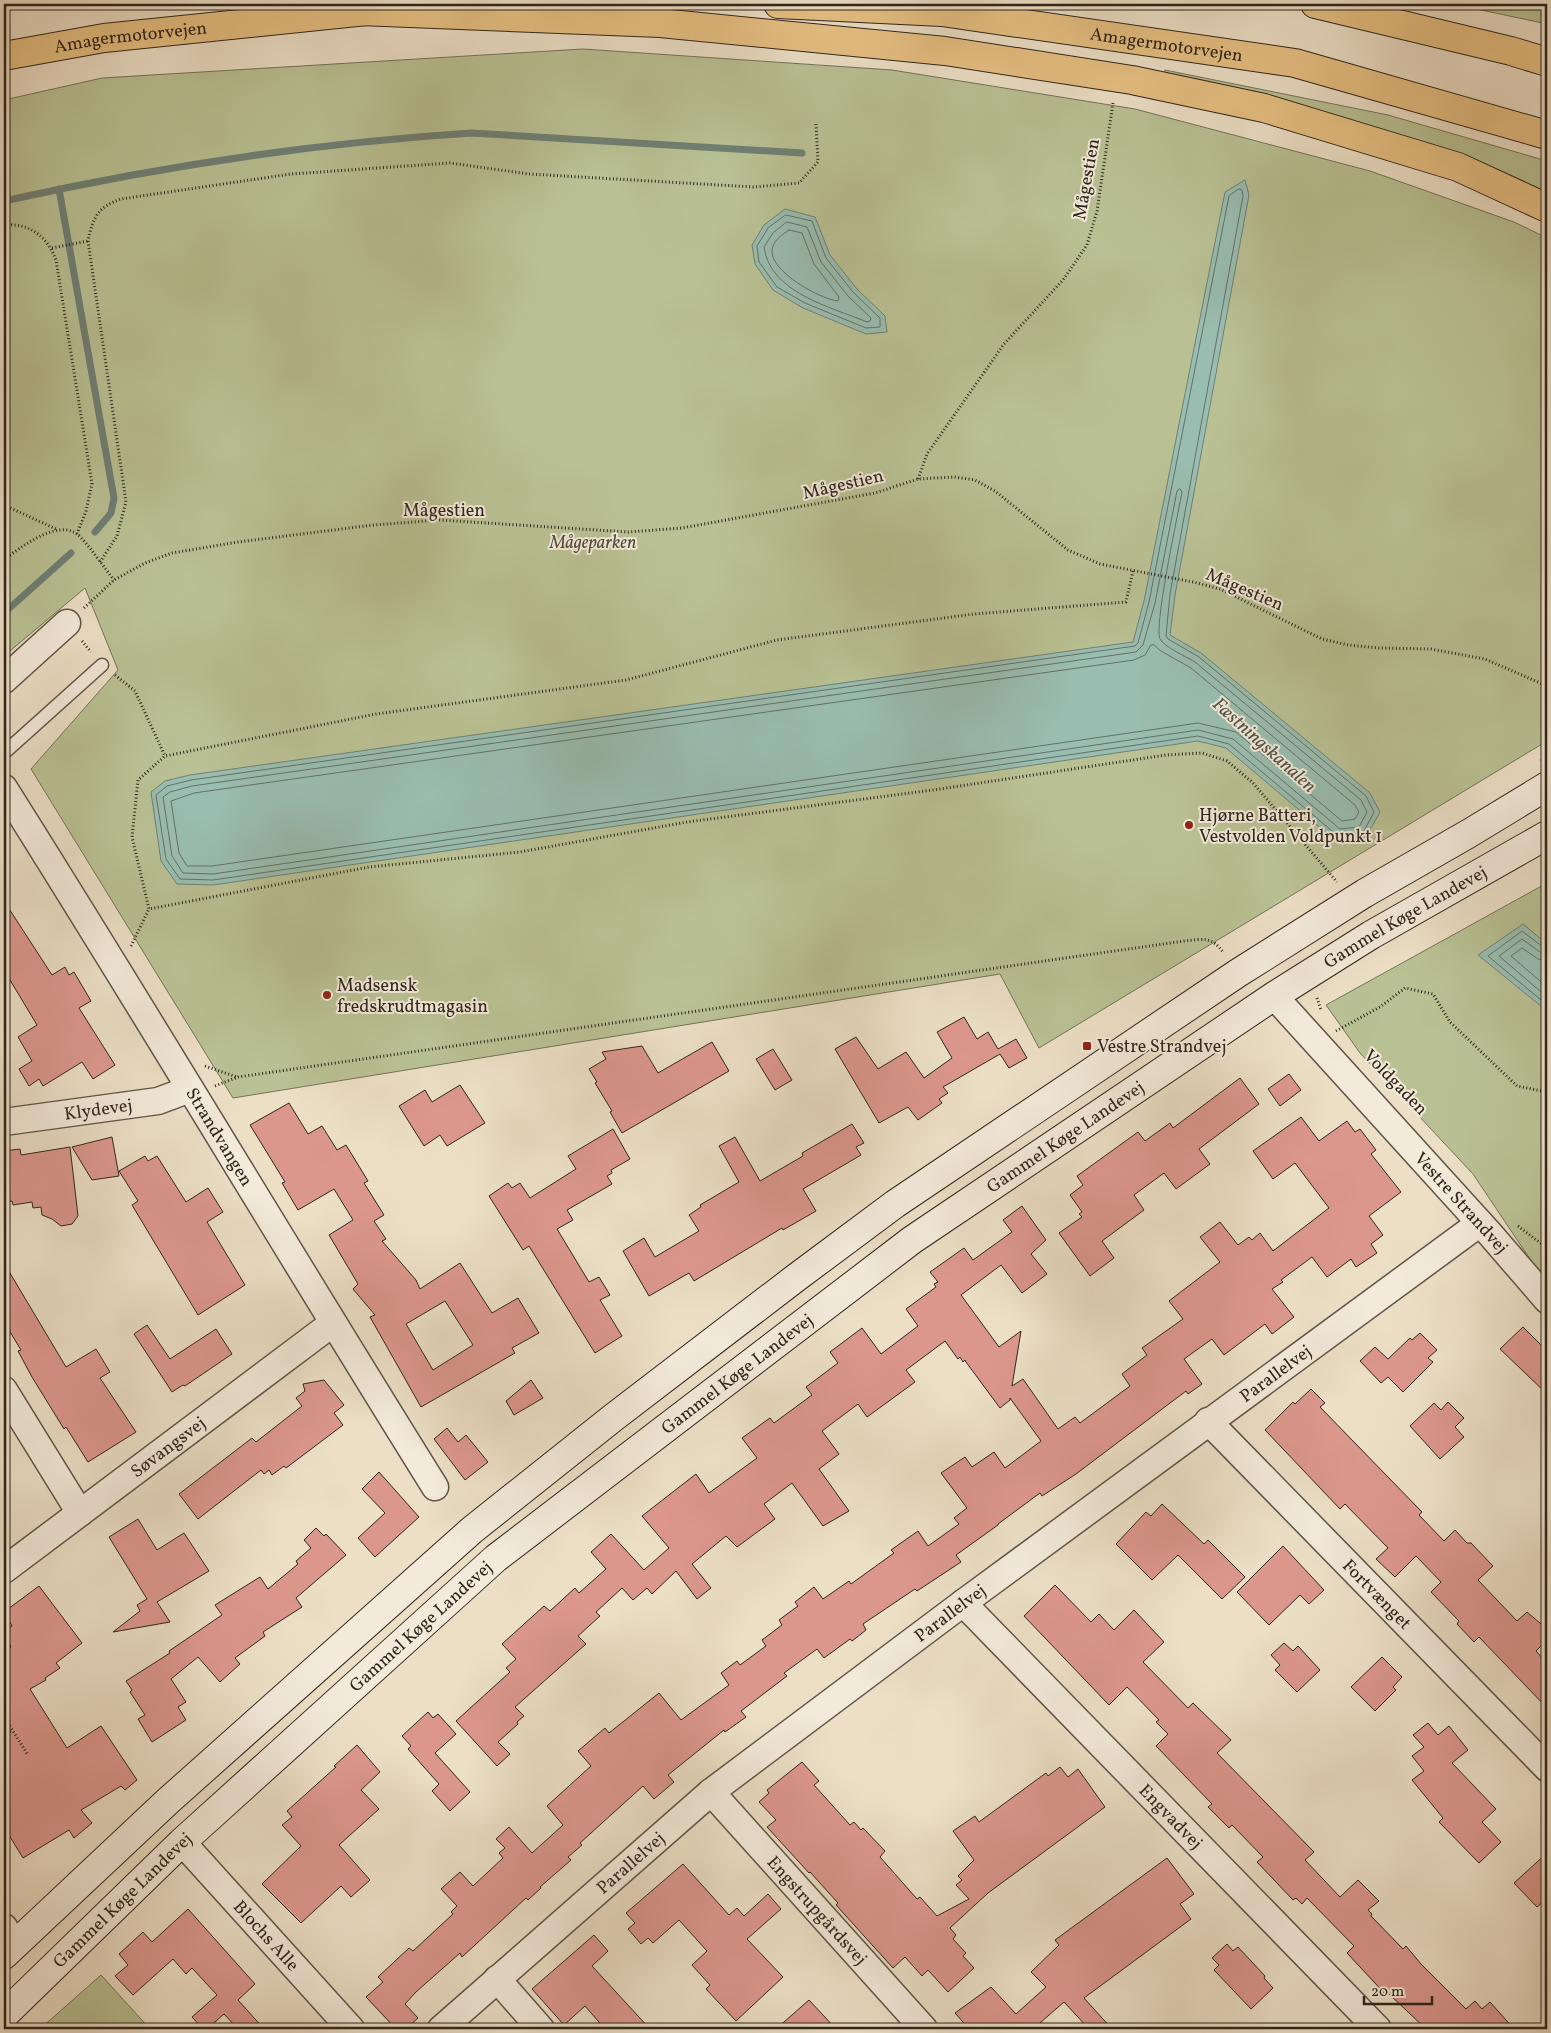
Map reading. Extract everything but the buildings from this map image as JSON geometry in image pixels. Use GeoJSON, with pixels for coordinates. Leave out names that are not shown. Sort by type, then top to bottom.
{"type":"FeatureCollection","features":[{"type":"Feature","properties":{"kind":"highway","name":"Amagermotorvejen"},"geometry":{"type":"LineString","coordinates":[[4,56],[104,38],[359,11],[467,4]]}},
{"type":"Feature","properties":{"kind":"highway","name":"Amagermotorvejen"},"geometry":{"type":"LineString","coordinates":[[778,4],[942,12],[1294,63],[1547,135]]}},
{"type":"Feature","properties":{"kind":"highway"},"geometry":{"type":"LineString","coordinates":[[1315,4],[1511,51],[1547,62]]}},
{"type":"Feature","properties":{"kind":"highway"},"geometry":{"type":"LineString","coordinates":[[359,11],[660,23],[945,51],[1122,79],[1264,108],[1458,167],[1547,208]]}},
{"type":"Feature","properties":{"kind":"main road","name":"Gammel Køge Landevej"},"geometry":{"type":"LineString","coordinates":[[7,1942],[472,1530],[614,1417],[797,1277],[900,1201],[1238,973],[1365,893],[1547,786]]}},
{"type":"Feature","properties":{"kind":"main road","name":"Gammel Køge Landevej"},"geometry":{"type":"LineString","coordinates":[[4,2015],[182,1842],[496,1558],[912,1240],[1274,996],[1371,935],[1547,835]]}},
{"type":"Feature","properties":{"kind":"street"},"geometry":{"type":"LineString","coordinates":[[4,680],[67,623]]}},
{"type":"Feature","properties":{"kind":"street","name":"Strandvangen"},"geometry":{"type":"LineString","coordinates":[[4,788],[120,970],[191,1091],[435,1487]]}},
{"type":"Feature","properties":{"kind":"street","name":"Vestre Strandvej"},"geometry":{"type":"LineString","coordinates":[[1274,996],[1480,1223],[1547,1300]]}},
{"type":"Feature","properties":{"kind":"street","name":"Klydevej"},"geometry":{"type":"LineString","coordinates":[[4,1122],[158,1101],[191,1091]]}},
{"type":"Feature","properties":{"kind":"street","name":"Parallelvej"},"geometry":{"type":"LineString","coordinates":[[441,2029],[710,1792],[1208,1421],[1480,1223]]}},
{"type":"Feature","properties":{"kind":"street","name":"Søvangsvej"},"geometry":{"type":"LineString","coordinates":[[4,1570],[333,1323]]}},
{"type":"Feature","properties":{"kind":"street"},"geometry":{"type":"LineString","coordinates":[[4,1390],[80,1513]]}},
{"type":"Feature","properties":{"kind":"street","name":"Fortvænget"},"geometry":{"type":"LineString","coordinates":[[1208,1421],[1547,1768]]}},
{"type":"Feature","properties":{"kind":"street","name":"Engvadvej"},"geometry":{"type":"LineString","coordinates":[[963,1603],[1378,2029]]}},
{"type":"Feature","properties":{"kind":"street","name":"Engstrupgårdsvej"},"geometry":{"type":"LineString","coordinates":[[710,1792],[924,2029]]}},
{"type":"Feature","properties":{"kind":"street","name":"Blochs Alle"},"geometry":{"type":"LineString","coordinates":[[182,1842],[351,2029]]}},
{"type":"Feature","properties":{"kind":"street"},"geometry":{"type":"LineString","coordinates":[[497,1980],[541,2029]]}},
{"type":"Feature","properties":{"kind":"lane"},"geometry":{"type":"LineString","coordinates":[[4,753],[102,665]]}},
{"type":"Feature","properties":{"kind":"path","name":"Mågestien"},"geometry":{"type":"LineString","coordinates":[[918,479],[927,454],[1004,344],[1063,280],[1087,245],[1097,211],[1114,97]]}},
{"type":"Feature","properties":{"kind":"path"},"geometry":{"type":"LineString","coordinates":[[100,562],[117,536],[126,502],[88,240],[91,224],[106,204],[121,199],[291,174],[450,163],[539,174],[754,187],[799,183],[818,162],[816,124]]}},
{"type":"Feature","properties":{"kind":"path"},"geometry":{"type":"LineString","coordinates":[[4,225],[23,225],[38,232],[52,248],[56,260],[92,484],[86,511],[77,534]]}},
{"type":"Feature","properties":{"kind":"path"},"geometry":{"type":"LineString","coordinates":[[52,248],[88,240]]}},
{"type":"Feature","properties":{"kind":"path","name":"Mågestien"},"geometry":{"type":"LineString","coordinates":[[67,623],[114,580],[145,563],[172,553],[248,540],[373,525],[440,520],[628,532],[682,528],[875,493],[918,479],[954,477],[975,480],[995,491],[1068,550],[1100,564],[1220,589],[1322,639],[1348,646],[1431,649],[1476,658],[1547,686]]}},
{"type":"Feature","properties":{"kind":"path"},"geometry":{"type":"LineString","coordinates":[[4,505],[12,507],[57,530],[77,534],[114,580]]}},
{"type":"Feature","properties":{"kind":"path"},"geometry":{"type":"LineString","coordinates":[[4,559],[40,536],[57,530]]}},
{"type":"Feature","properties":{"kind":"path"},"geometry":{"type":"LineString","coordinates":[[128,954],[150,909],[132,837],[138,780],[165,756],[376,714],[626,680],[777,640],[974,614],[1126,602],[1133,571]]}},
{"type":"Feature","properties":{"kind":"path"},"geometry":{"type":"LineString","coordinates":[[67,623],[102,665],[135,691],[165,756]]}},
{"type":"Feature","properties":{"kind":"path"},"geometry":{"type":"LineString","coordinates":[[150,909],[369,867],[520,852],[687,822],[933,790],[1166,755],[1202,753],[1227,761],[1253,783],[1337,882]]}},
{"type":"Feature","properties":{"kind":"path"},"geometry":{"type":"LineString","coordinates":[[191,1091],[238,1077],[1184,941],[1211,940],[1223,952]]}},
{"type":"Feature","properties":{"kind":"path"},"geometry":{"type":"LineString","coordinates":[[1332,1034],[1380,1007],[1405,988],[1434,994],[1450,1022],[1517,1086],[1547,1092]]}},
{"type":"Feature","properties":{"kind":"path"},"geometry":{"type":"LineString","coordinates":[[1324,994],[1316,998],[1324,1016]]}},
{"type":"Feature","properties":{"kind":"path"},"geometry":{"type":"LineString","coordinates":[[1517,1226],[1547,1248]]}},
{"type":"Feature","properties":{"kind":"path"},"geometry":{"type":"LineString","coordinates":[[4,1717],[28,1755]]}},
{"type":"Feature","properties":{"kind":"path"},"geometry":{"type":"LineString","coordinates":[[4,1735],[12,1730]]}},
{"type":"Feature","properties":{"kind":"green space"},"geometry":{"type":"Polygon","coordinates":[[[1453,4],[1547,4],[1547,24],[1453,4]]]}},
{"type":"Feature","properties":{"kind":"green space","name":"Mågeparken"},"geometry":{"type":"Polygon","coordinates":[[[583,49],[892,70],[1135,109],[1370,171],[1514,222],[1547,238],[1547,741],[1039,1048],[1000,974],[233,1098],[31,769],[118,670],[85,588],[4,656],[4,100],[102,78],[583,49]]]}},
{"type":"Feature","properties":{"kind":"green space"},"geometry":{"type":"Polygon","coordinates":[[[1165,70],[1388,115],[1547,161],[1547,193],[1164,77],[1165,70]]]}},
{"type":"Feature","properties":{"kind":"green space"},"geometry":{"type":"Polygon","coordinates":[[[1547,883],[1547,1281],[1540,1274],[1473,1174],[1360,1053],[1326,1005],[1547,883]]]}},
{"type":"Feature","properties":{"kind":"green space"},"geometry":{"type":"Polygon","coordinates":[[[101,1975],[150,2029],[40,2029],[101,1975]]]}},
{"type":"Feature","properties":{"kind":"water","name":"Fæstningskanalen"},"geometry":{"type":"Polygon","coordinates":[[[1245,180],[1249,195],[1175,595],[1170,635],[1201,653],[1370,793],[1380,812],[1366,837],[1337,842],[1226,748],[1198,741],[213,885],[177,884],[161,861],[151,792],[165,781],[190,775],[1133,642],[1144,601],[1225,192],[1245,180]]]}},
{"type":"Feature","properties":{"kind":"water"},"geometry":{"type":"Polygon","coordinates":[[[785,209],[815,217],[830,255],[857,289],[885,316],[887,332],[866,334],[803,308],[773,290],[755,264],[752,245],[764,225],[785,209]]]}},
{"type":"Feature","properties":{"kind":"water"},"geometry":{"type":"Polygon","coordinates":[[[1523,924],[1547,944],[1547,1011],[1478,955],[1523,924]]]}},
{"type":"Feature","properties":{"kind":"waterway"},"geometry":{"type":"LineString","coordinates":[[4,201],[119,177],[236,158],[353,143],[471,133],[802,153]]}},
{"type":"Feature","properties":{"kind":"waterway"},"geometry":{"type":"LineString","coordinates":[[59,189],[114,498],[111,513],[95,532]]}},
{"type":"Feature","properties":{"kind":"waterway"},"geometry":{"type":"LineString","coordinates":[[4,613],[71,553]]}},
{"type":"Feature","properties":{"kind":"place","name":"Hjørne Batteri, Vestvolden Voldpunkt 1"},"geometry":{"type":"Point","coordinates":[1189,825]}},
{"type":"Feature","properties":{"kind":"place","name":"Madsensk fredskrudtmagasin"},"geometry":{"type":"Point","coordinates":[327,995]}},
{"type":"Feature","properties":{"kind":"place","name":"Vestre Strandvej"},"geometry":{"type":"Point","coordinates":[1087,1046]}}]}
